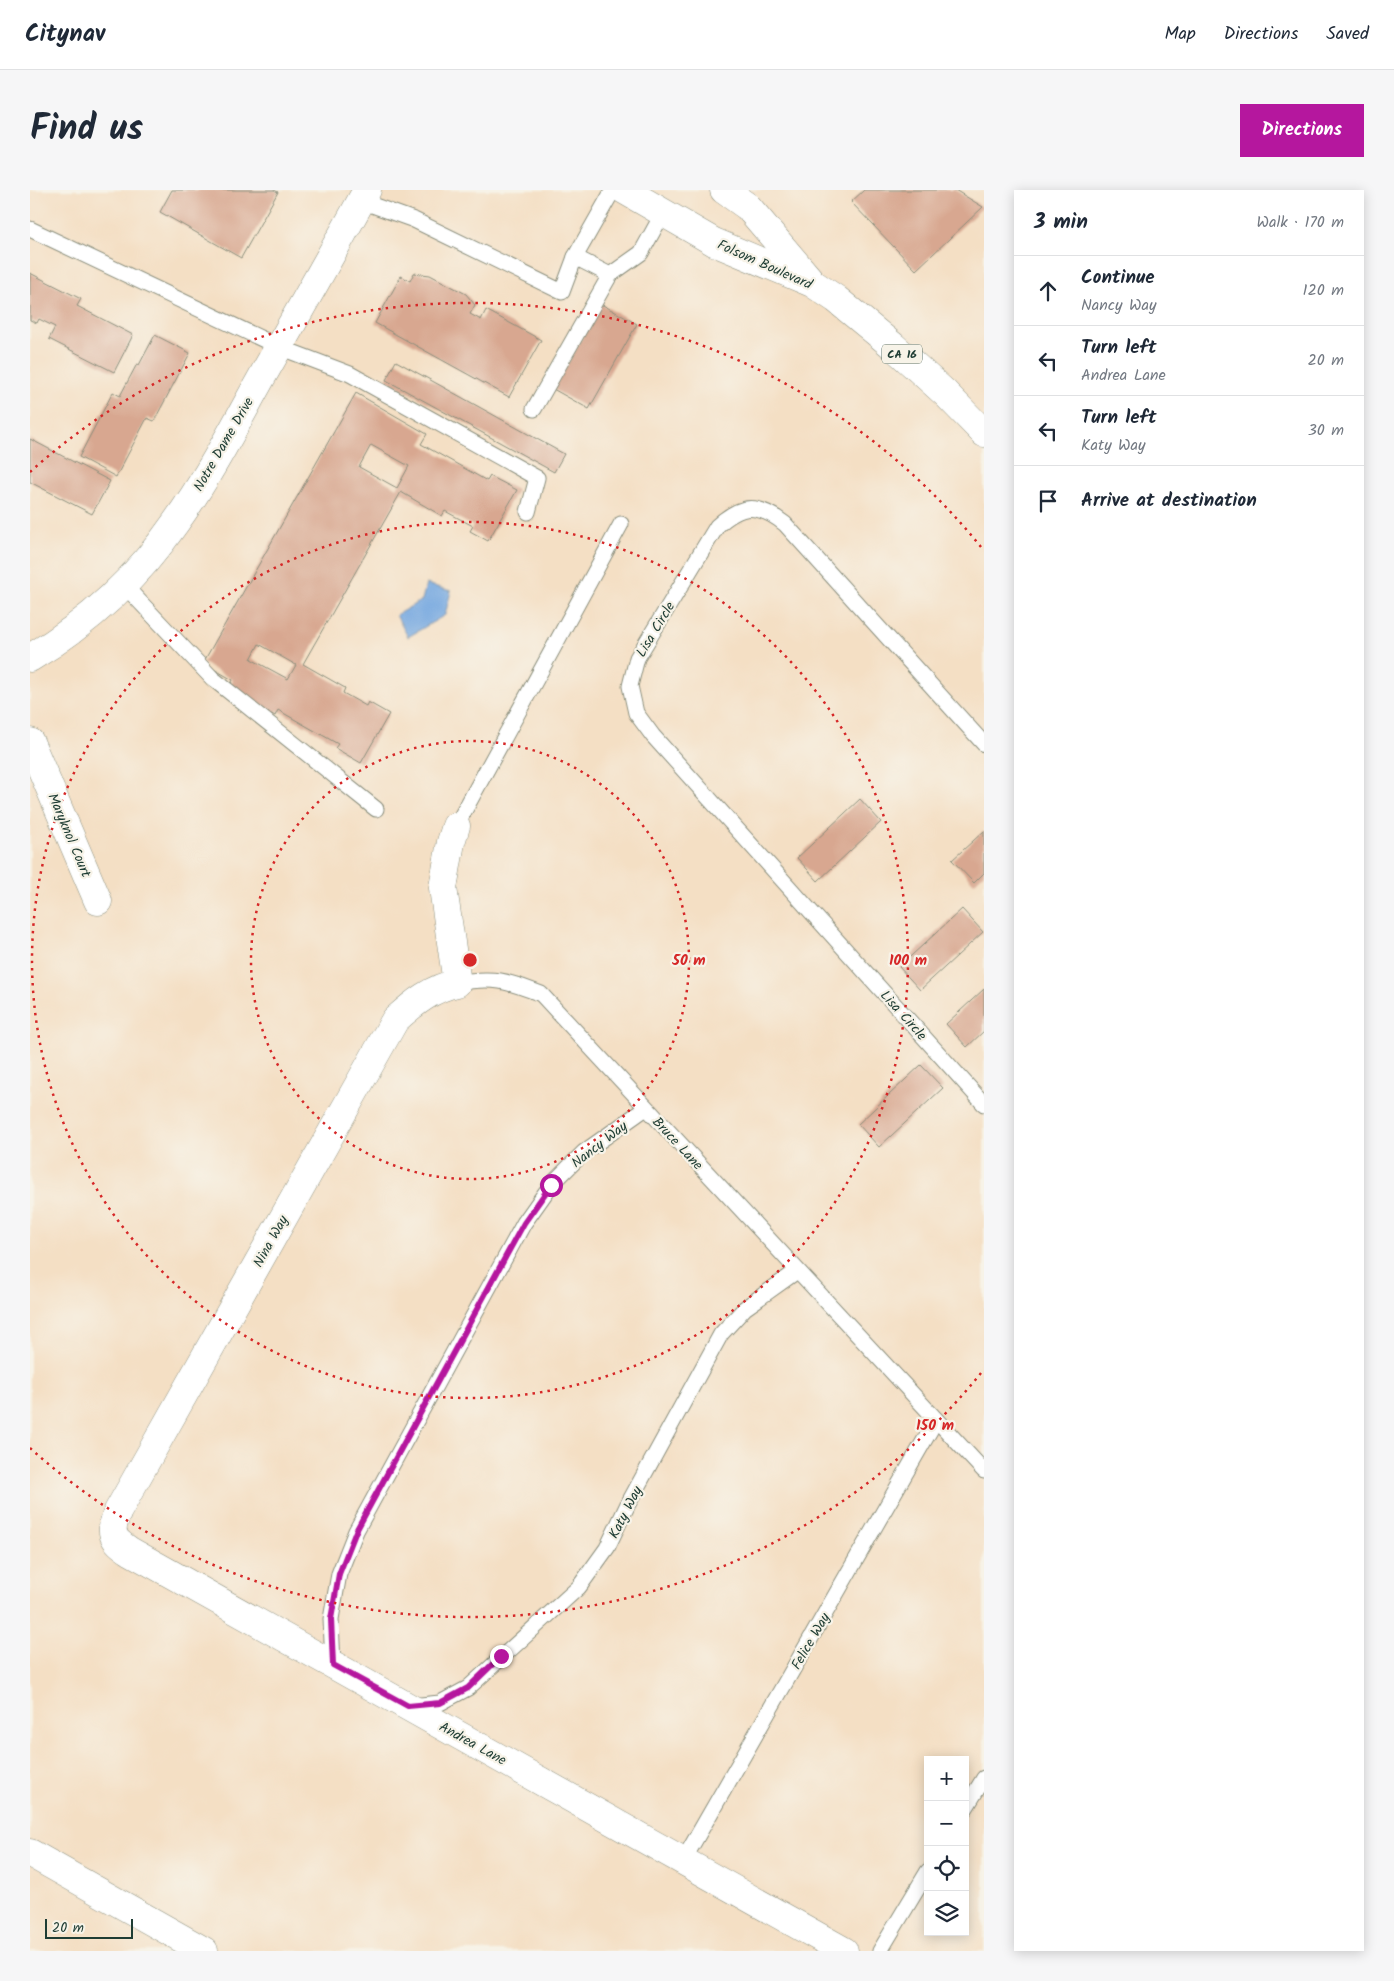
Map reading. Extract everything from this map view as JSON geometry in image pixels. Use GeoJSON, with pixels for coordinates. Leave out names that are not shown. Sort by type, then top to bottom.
{"type":"FeatureCollection","features":[{"type":"Feature","properties":{"kind":"street","name":"Folsom Boulevard"},"geometry":{"type":"LineString","coordinates":[[624,190],[714,242],[812,283],[836,299],[893,346],[980,422]]}},
{"type":"Feature","properties":{"kind":"street"},"geometry":{"type":"LineString","coordinates":[[724,190],[748,207],[812,283]]}},
{"type":"Feature","properties":{"kind":"street","name":"Notre Dame Drive"},"geometry":{"type":"LineString","coordinates":[[30,658],[49,647],[99,609],[149,558],[176,523],[207,475],[364,196]]}},
{"type":"Feature","properties":{"kind":"street","name":"Maryknol Court"},"geometry":{"type":"LineString","coordinates":[[30,742],[98,901]]}},
{"type":"Feature","properties":{"kind":"street"},"geometry":{"type":"LineString","coordinates":[[456,826],[451,842],[443,888],[457,983]]}},
{"type":"Feature","properties":{"kind":"street","name":"Nina Way"},"geometry":{"type":"LineString","coordinates":[[112,1526],[118,1511],[396,1020],[419,998],[448,984],[457,983]]}},
{"type":"Feature","properties":{"kind":"street","name":"Andrea Lane"},"geometry":{"type":"LineString","coordinates":[[112,1526],[117,1542],[130,1551],[844,1951]]}},
{"type":"Feature","properties":{"kind":"street"},"geometry":{"type":"LineString","coordinates":[[30,1853],[204,1951]]}},
{"type":"Feature","properties":{"kind":"lane"},"geometry":{"type":"LineString","coordinates":[[364,196],[562,292],[575,257],[613,190]]}},
{"type":"Feature","properties":{"kind":"lane"},"geometry":{"type":"LineString","coordinates":[[534,409],[610,275],[641,253],[663,213]]}},
{"type":"Feature","properties":{"kind":"lane"},"geometry":{"type":"LineString","coordinates":[[30,229],[279,347],[350,374],[537,478],[528,512]]}},
{"type":"Feature","properties":{"kind":"lane"},"geometry":{"type":"LineString","coordinates":[[575,257],[610,275]]}},
{"type":"Feature","properties":{"kind":"lane","name":"Lisa Circle"},"geometry":{"type":"LineString","coordinates":[[984,744],[784,524],[769,512],[750,508],[732,513],[718,526],[636,658],[630,686],[636,713],[653,736],[984,1104]]}},
{"type":"Feature","properties":{"kind":"lane"},"geometry":{"type":"LineString","coordinates":[[456,826],[621,524]]}},
{"type":"Feature","properties":{"kind":"lane"},"geometry":{"type":"LineString","coordinates":[[123,584],[212,678],[376,809]]}},
{"type":"Feature","properties":{"kind":"lane","name":"Bruce Lane"},"geometry":{"type":"LineString","coordinates":[[457,983],[480,979],[511,982],[541,994],[984,1471]]}},
{"type":"Feature","properties":{"kind":"lane","name":"Nancy Way"},"geometry":{"type":"LineString","coordinates":[[333,1665],[332,1610],[339,1574],[356,1531],[524,1223],[551,1185],[584,1152],[646,1108]]}},
{"type":"Feature","properties":{"kind":"lane","name":"Katy Way"},"geometry":{"type":"LineString","coordinates":[[408,1706],[440,1703],[468,1688],[579,1587],[607,1548],[628,1504],[721,1334],[745,1308],[797,1271]]}},
{"type":"Feature","properties":{"kind":"lane","name":"Felice Way"},"geometry":{"type":"LineString","coordinates":[[684,1861],[936,1420]]}},
{"type":"Feature","properties":{"kind":"lane"},"geometry":{"type":"LineString","coordinates":[[969,1802],[984,1778]]}},
{"type":"Feature","properties":{"kind":"lane"},"geometry":{"type":"LineString","coordinates":[[880,1951],[924,1878]]}},
{"type":"Feature","properties":{"kind":"water"},"geometry":{"type":"Polygon","coordinates":[[[426,584],[451,591],[445,615],[408,637],[396,615],[422,600],[426,584]]]}},
{"type":"Feature","properties":{"kind":"building"},"geometry":{"type":"Polygon","coordinates":[[[172,190],[274,190],[278,192],[241,258],[160,212],[172,190]]]}},
{"type":"Feature","properties":{"kind":"building"},"geometry":{"type":"Polygon","coordinates":[[[864,190],[955,190],[983,207],[916,270],[851,202],[864,190]]]}},
{"type":"Feature","properties":{"kind":"building"},"geometry":{"type":"Polygon","coordinates":[[[30,273],[81,299],[77,306],[133,335],[114,372],[49,339],[55,327],[39,319],[37,323],[30,320],[30,273]]]}},
{"type":"Feature","properties":{"kind":"building"},"geometry":{"type":"Polygon","coordinates":[[[414,273],[430,275],[466,294],[475,305],[470,314],[481,320],[486,310],[541,340],[509,397],[375,323],[401,276],[410,281],[414,273]]]}},
{"type":"Feature","properties":{"kind":"building"},"geometry":{"type":"Polygon","coordinates":[[[601,304],[637,324],[589,409],[553,389],[601,304]]]}},
{"type":"Feature","properties":{"kind":"building"},"geometry":{"type":"Polygon","coordinates":[[[155,335],[190,353],[154,421],[147,418],[116,477],[79,457],[113,392],[120,396],[155,335]]]}},
{"type":"Feature","properties":{"kind":"building"},"geometry":{"type":"Polygon","coordinates":[[[396,361],[564,454],[554,472],[386,380],[396,361]]]}},
{"type":"Feature","properties":{"kind":"building"},"geometry":{"type":"Polygon","coordinates":[[[356,393],[427,434],[421,444],[487,481],[490,476],[517,490],[488,541],[470,531],[473,526],[445,511],[442,516],[401,492],[303,664],[345,688],[343,693],[366,706],[368,702],[389,714],[361,763],[335,748],[338,744],[278,710],[275,716],[228,689],[233,680],[203,663],[356,393]],[[371,445],[359,467],[397,488],[409,466],[371,445]],[[259,644],[251,659],[288,679],[296,665],[259,644]]]}},
{"type":"Feature","properties":{"kind":"building"},"geometry":{"type":"Polygon","coordinates":[[[30,439],[110,481],[92,514],[30,482],[30,439]]]}},
{"type":"Feature","properties":{"kind":"building"},"geometry":{"type":"Polygon","coordinates":[[[860,799],[881,822],[818,881],[797,858],[860,799]]]}},
{"type":"Feature","properties":{"kind":"building"},"geometry":{"type":"Polygon","coordinates":[[[984,831],[984,873],[974,883],[952,860],[984,831]]]}},
{"type":"Feature","properties":{"kind":"building"},"geometry":{"type":"Polygon","coordinates":[[[962,909],[983,932],[920,990],[899,967],[962,909]]]}},
{"type":"Feature","properties":{"kind":"building"},"geometry":{"type":"Polygon","coordinates":[[[984,989],[984,1031],[967,1047],[946,1024],[984,989]]]}},
{"type":"Feature","properties":{"kind":"building"},"geometry":{"type":"Polygon","coordinates":[[[921,1065],[943,1088],[879,1147],[858,1124],[921,1065]]]}},
{"type":"Feature","properties":{"kind":"route"},"geometry":{"type":"LineString","coordinates":[[501,1656],[468,1688],[440,1703],[408,1706],[333,1665],[331,1619],[339,1574],[356,1531],[524,1223],[551,1185]]}}]}
